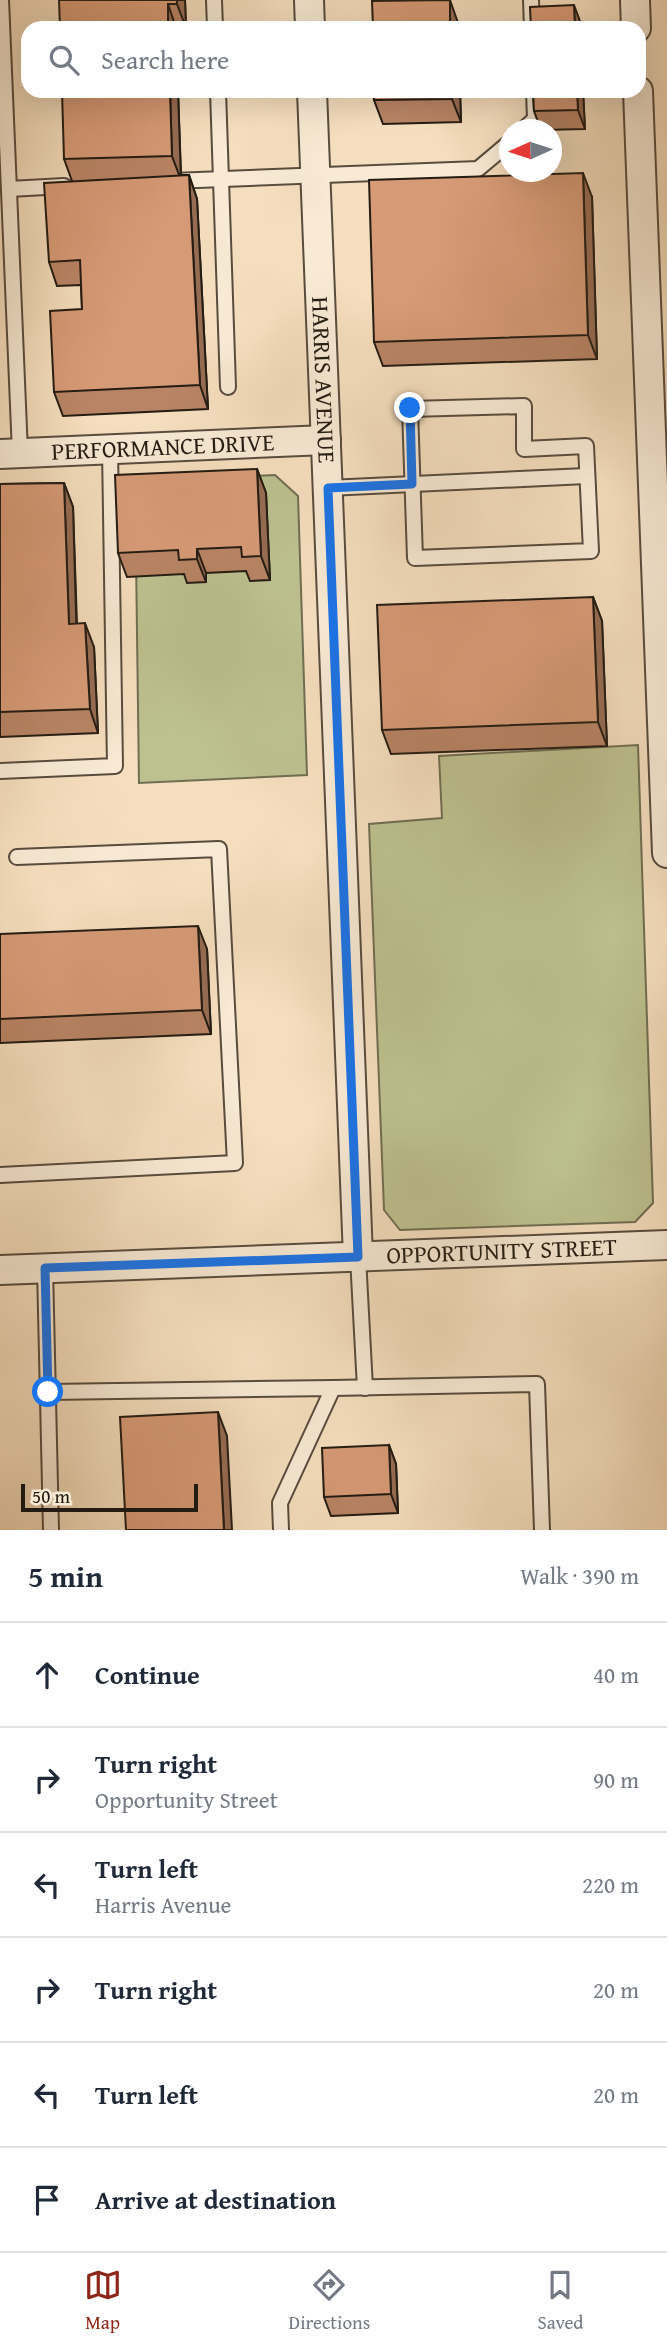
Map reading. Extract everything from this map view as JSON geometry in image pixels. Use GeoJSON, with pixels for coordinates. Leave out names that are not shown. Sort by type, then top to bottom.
{"type":"FeatureCollection","features":[{"type":"Feature","properties":{"kind":"street"},"geometry":{"type":"LineString","coordinates":[[309,0],[310,21]]}},
{"type":"Feature","properties":{"kind":"street"},"geometry":{"type":"LineString","coordinates":[[635,0],[636,21]]}},
{"type":"Feature","properties":{"kind":"street","name":"HARRIS AVENUE"},"geometry":{"type":"LineString","coordinates":[[312,98],[358,1257]]}},
{"type":"Feature","properties":{"kind":"street"},"geometry":{"type":"LineString","coordinates":[[638,98],[662,616],[667,853]]}},
{"type":"Feature","properties":{"kind":"street","name":"PERFORMANCE DRIVE"},"geometry":{"type":"LineString","coordinates":[[10,453],[326,440]]}},
{"type":"Feature","properties":{"kind":"street","name":"OPPORTUNITY STREET"},"geometry":{"type":"LineString","coordinates":[[0,1270],[667,1245]]}},
{"type":"Feature","properties":{"kind":"lane"},"geometry":{"type":"LineString","coordinates":[[1,0],[9,189],[10,453]]}},
{"type":"Feature","properties":{"kind":"lane"},"geometry":{"type":"LineString","coordinates":[[214,0],[215,21]]}},
{"type":"Feature","properties":{"kind":"lane"},"geometry":{"type":"LineString","coordinates":[[531,0],[532,21]]}},
{"type":"Feature","properties":{"kind":"lane"},"geometry":{"type":"LineString","coordinates":[[218,98],[228,387]]}},
{"type":"Feature","properties":{"kind":"lane"},"geometry":{"type":"LineString","coordinates":[[534,98],[535,119]]}},
{"type":"Feature","properties":{"kind":"lane"},"geometry":{"type":"LineString","coordinates":[[155,182],[478,169],[499,151]]}},
{"type":"Feature","properties":{"kind":"lane"},"geometry":{"type":"LineString","coordinates":[[9,189],[75,186]]}},
{"type":"Feature","properties":{"kind":"lane"},"geometry":{"type":"LineString","coordinates":[[524,406],[524,449],[586,446],[591,551],[415,558],[412,484],[410,408],[524,406]]}},
{"type":"Feature","properties":{"kind":"lane"},"geometry":{"type":"LineString","coordinates":[[0,771],[115,766],[110,449]]}},
{"type":"Feature","properties":{"kind":"lane"},"geometry":{"type":"LineString","coordinates":[[328,488],[586,475]]}},
{"type":"Feature","properties":{"kind":"lane"},"geometry":{"type":"LineString","coordinates":[[0,1175],[235,1163],[219,849],[18,857]]}},
{"type":"Feature","properties":{"kind":"lane"},"geometry":{"type":"LineString","coordinates":[[358,1257],[365,1388]]}},
{"type":"Feature","properties":{"kind":"lane"},"geometry":{"type":"LineString","coordinates":[[45,1268],[51,1530]]}},
{"type":"Feature","properties":{"kind":"lane"},"geometry":{"type":"LineString","coordinates":[[48,1392],[537,1384],[542,1530]]}},
{"type":"Feature","properties":{"kind":"lane"},"geometry":{"type":"LineString","coordinates":[[281,1530],[280,1503],[333,1388]]}},
{"type":"Feature","properties":{"kind":"green space"},"geometry":{"type":"Polygon","coordinates":[[[275,475],[298,496],[307,775],[139,783],[135,482],[275,475]]]}},
{"type":"Feature","properties":{"kind":"green space"},"geometry":{"type":"Polygon","coordinates":[[[638,745],[653,1203],[635,1222],[400,1230],[384,1210],[369,824],[442,818],[439,756],[638,745]]]}},
{"type":"Feature","properties":{"kind":"building"},"geometry":{"type":"Polygon","coordinates":[[[59,0],[177,0],[177,4],[168,4],[168,21],[60,21],[59,0]]]}},
{"type":"Feature","properties":{"kind":"building"},"geometry":{"type":"Polygon","coordinates":[[[450,0],[450,21],[373,21],[372,1],[450,0]]]}},
{"type":"Feature","properties":{"kind":"building"},"geometry":{"type":"Polygon","coordinates":[[[574,5],[575,21],[531,21],[530,7],[574,5]]]}},
{"type":"Feature","properties":{"kind":"building"},"geometry":{"type":"Polygon","coordinates":[[[62,98],[170,98],[172,156],[64,159],[62,98]]]}},
{"type":"Feature","properties":{"kind":"building"},"geometry":{"type":"Polygon","coordinates":[[[374,98],[452,98],[452,99],[374,98]]]}},
{"type":"Feature","properties":{"kind":"building"},"geometry":{"type":"Polygon","coordinates":[[[533,98],[577,98],[578,110],[534,111],[533,98]]]}},
{"type":"Feature","properties":{"kind":"building"},"geometry":{"type":"Polygon","coordinates":[[[583,173],[588,335],[374,342],[369,180],[499,176],[499,182],[562,182],[562,174],[583,173]]]}},
{"type":"Feature","properties":{"kind":"building"},"geometry":{"type":"Polygon","coordinates":[[[189,175],[200,385],[54,392],[50,311],[82,309],[80,260],[49,262],[44,183],[189,175]]]}},
{"type":"Feature","properties":{"kind":"building"},"geometry":{"type":"Polygon","coordinates":[[[257,469],[261,556],[242,557],[241,547],[197,549],[197,559],[179,560],[178,550],[118,553],[115,475],[257,469]]]}},
{"type":"Feature","properties":{"kind":"building"},"geometry":{"type":"Polygon","coordinates":[[[64,483],[69,624],[85,623],[90,709],[0,712],[0,484],[64,483]]]}},
{"type":"Feature","properties":{"kind":"building"},"geometry":{"type":"Polygon","coordinates":[[[593,597],[598,722],[382,730],[377,605],[593,597]]]}},
{"type":"Feature","properties":{"kind":"building"},"geometry":{"type":"Polygon","coordinates":[[[198,926],[202,1010],[0,1019],[0,934],[198,926]]]}},
{"type":"Feature","properties":{"kind":"building"},"geometry":{"type":"Polygon","coordinates":[[[218,1412],[224,1530],[126,1530],[120,1417],[218,1412]]]}},
{"type":"Feature","properties":{"kind":"building"},"geometry":{"type":"Polygon","coordinates":[[[389,1445],[391,1494],[324,1497],[322,1448],[389,1445]]]}},
{"type":"Feature","properties":{"kind":"route"},"geometry":{"type":"LineString","coordinates":[[48,1392],[45,1268],[358,1257],[328,488],[412,484],[410,408]]}}]}
